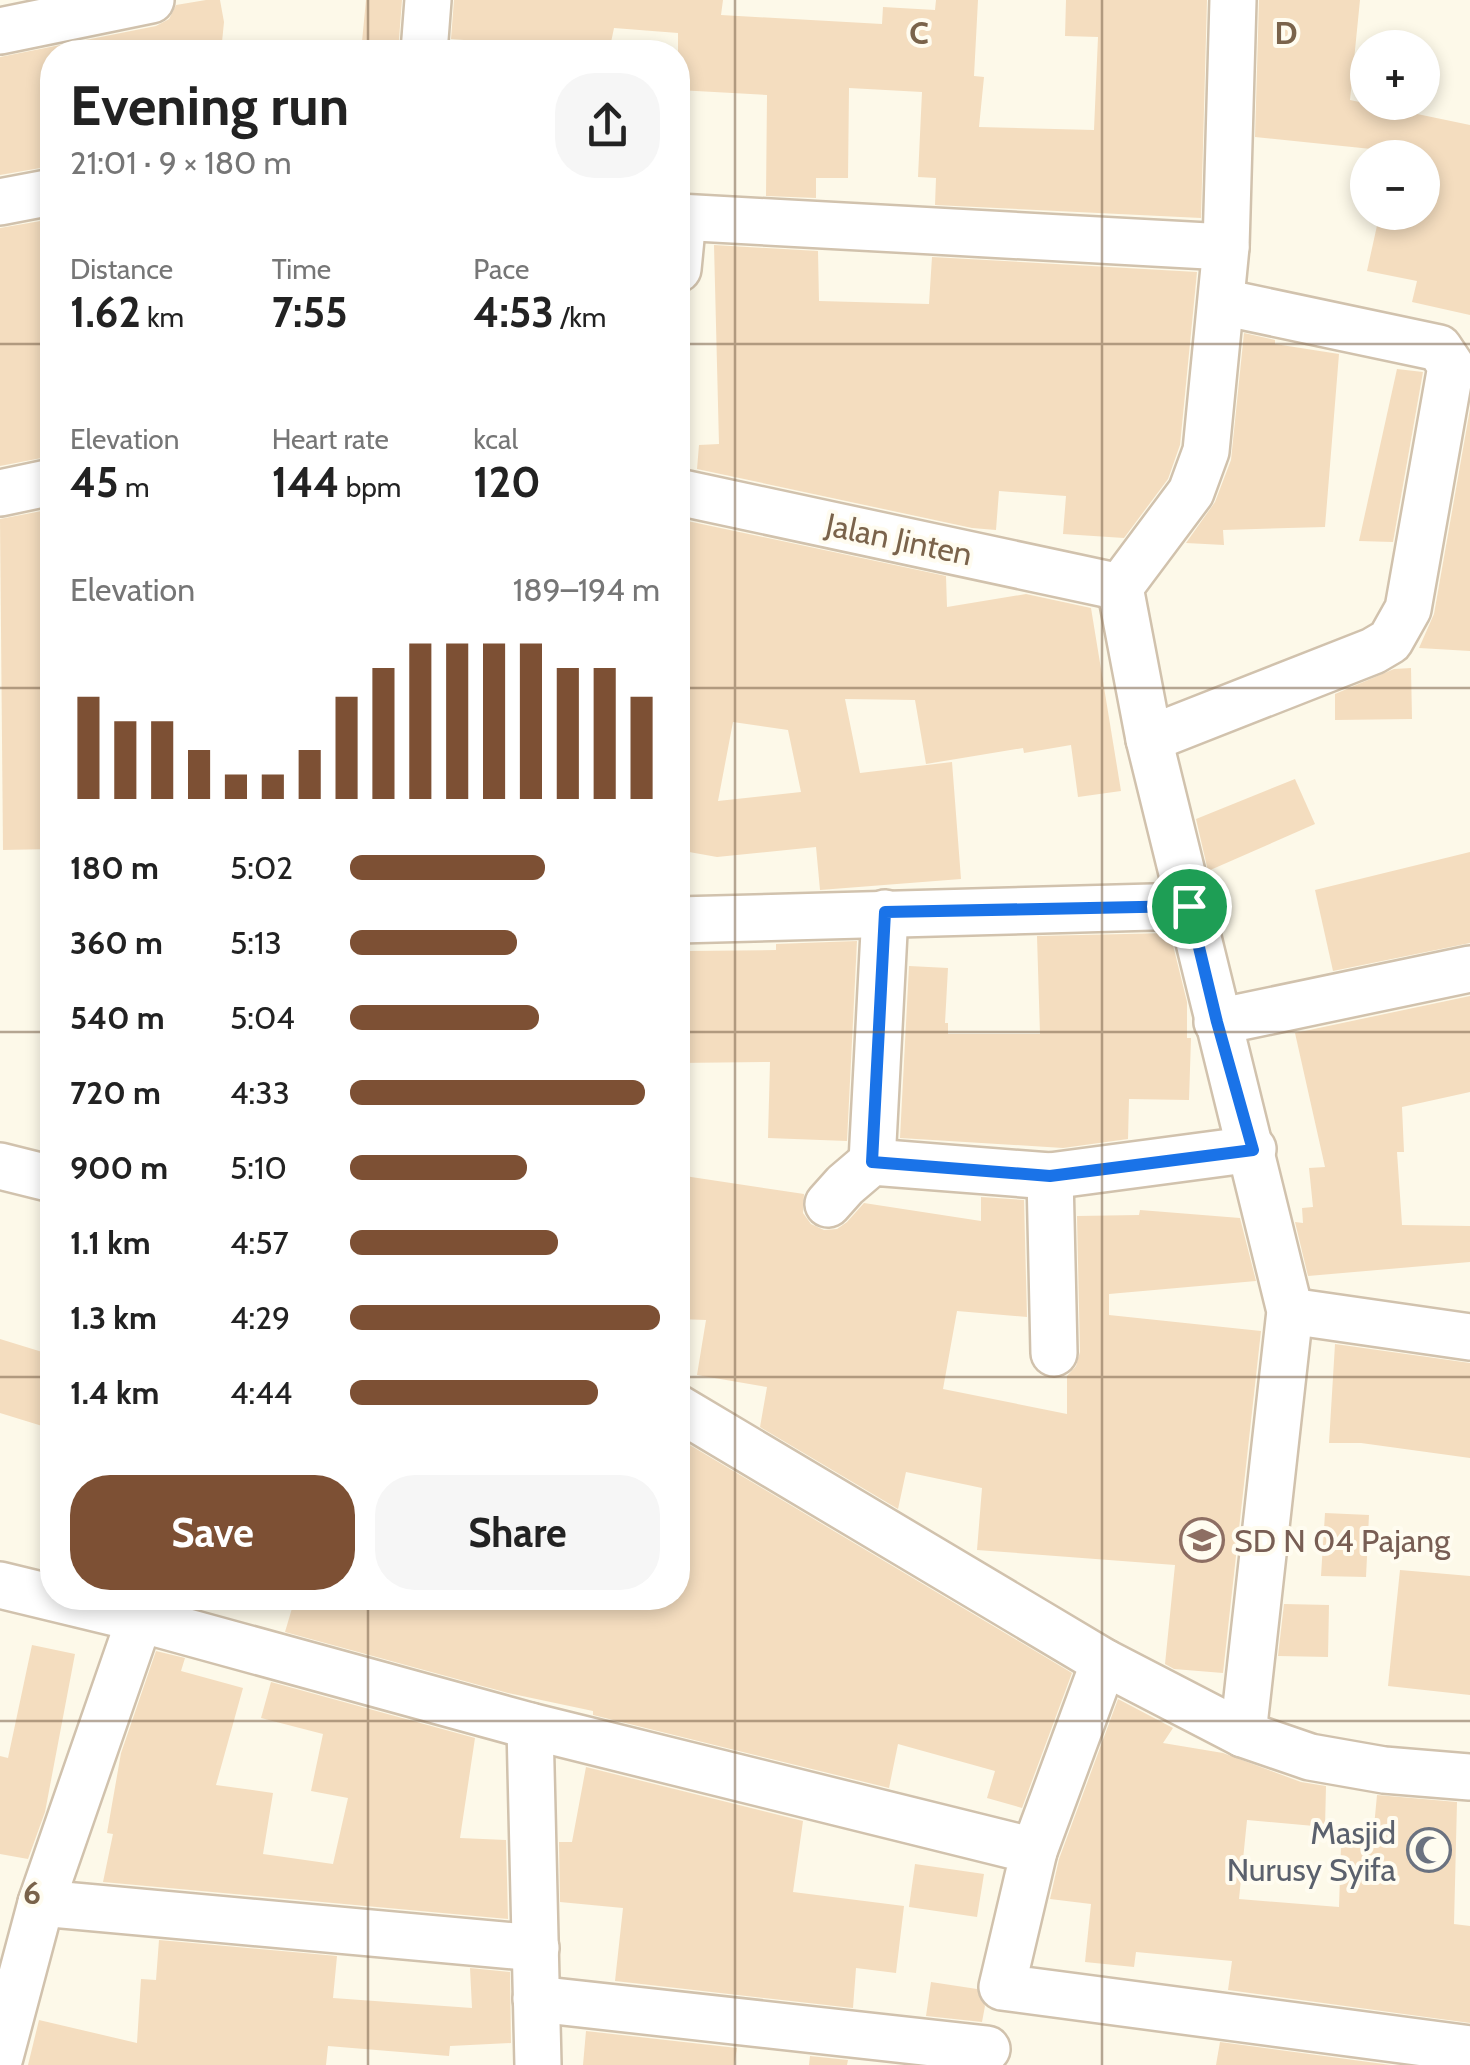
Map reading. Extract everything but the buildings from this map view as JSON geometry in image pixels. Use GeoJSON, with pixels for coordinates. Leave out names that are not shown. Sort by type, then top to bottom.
{"type":"FeatureCollection","features":[{"type":"Feature","properties":{"kind":"street"},"geometry":{"type":"LineString","coordinates":[[0,31],[150,0]]}},
{"type":"Feature","properties":{"kind":"street"},"geometry":{"type":"LineString","coordinates":[[425,40],[428,0]]}},
{"type":"Feature","properties":{"kind":"street"},"geometry":{"type":"LineString","coordinates":[[1233,0],[1226,247],[1206,451],[1200,473],[1172,519],[1120,587],[1189,906],[1253,1150],[1290,1311],[1243,1734]]}},
{"type":"Feature","properties":{"kind":"street"},"geometry":{"type":"LineString","coordinates":[[0,202],[40,194]]}},
{"type":"Feature","properties":{"kind":"street"},"geometry":{"type":"LineString","coordinates":[[690,218],[1226,247]]}},
{"type":"Feature","properties":{"kind":"street"},"geometry":{"type":"LineString","coordinates":[[1150,739],[1390,641],[1408,609],[1451,366],[1439,348],[1222,302]]}},
{"type":"Feature","properties":{"kind":"street"},"geometry":{"type":"LineString","coordinates":[[0,492],[40,484]]}},
{"type":"Feature","properties":{"kind":"street","name":"Jalan Jinten"},"geometry":{"type":"LineString","coordinates":[[690,495],[1120,587]]}},
{"type":"Feature","properties":{"kind":"street"},"geometry":{"type":"LineString","coordinates":[[690,920],[1189,906]]}},
{"type":"Feature","properties":{"kind":"street"},"geometry":{"type":"LineString","coordinates":[[872,1162],[885,912]]}},
{"type":"Feature","properties":{"kind":"street"},"geometry":{"type":"LineString","coordinates":[[1217,1022],[1470,969]]}},
{"type":"Feature","properties":{"kind":"street"},"geometry":{"type":"LineString","coordinates":[[828,1204],[872,1162],[1050,1176],[1253,1150]]}},
{"type":"Feature","properties":{"kind":"street"},"geometry":{"type":"LineString","coordinates":[[0,1166],[40,1176]]}},
{"type":"Feature","properties":{"kind":"street"},"geometry":{"type":"LineString","coordinates":[[1050,1176],[1054,1352]]}},
{"type":"Feature","properties":{"kind":"street"},"geometry":{"type":"LineString","coordinates":[[1290,1311],[1470,1337]]}},
{"type":"Feature","properties":{"kind":"street"},"geometry":{"type":"LineString","coordinates":[[690,1415],[1104,1662],[1243,1734],[1310,1757],[1384,1770],[1470,1777]]}},
{"type":"Feature","properties":{"kind":"street"},"geometry":{"type":"LineString","coordinates":[[0,1585],[40,1591]]}},
{"type":"Feature","properties":{"kind":"street"},"geometry":{"type":"LineString","coordinates":[[0,2057],[41,1903],[143,1610]]}},
{"type":"Feature","properties":{"kind":"street"},"geometry":{"type":"LineString","coordinates":[[151,1610],[530,1726],[1034,1851]]}},
{"type":"Feature","properties":{"kind":"street"},"geometry":{"type":"LineString","coordinates":[[536,1999],[986,2057],[1034,1851],[1104,1662]]}},
{"type":"Feature","properties":{"kind":"street"},"geometry":{"type":"LineString","coordinates":[[530,1726],[538,2065]]}},
{"type":"Feature","properties":{"kind":"street"},"geometry":{"type":"LineString","coordinates":[[41,1903],[536,1948]]}},
{"type":"Feature","properties":{"kind":"street"},"geometry":{"type":"LineString","coordinates":[[1002,1987],[1470,2049]]}},
{"type":"Feature","properties":{"kind":"place","name":"SD N 04 Pajang"},"geometry":{"type":"Point","coordinates":[1202,1540]}},
{"type":"Feature","properties":{"kind":"place","name":"Masjid Nurusy Syifa"},"geometry":{"type":"Point","coordinates":[1429,1850]}},
{"type":"Feature","properties":{"kind":"route"},"geometry":{"type":"LineString","coordinates":[[1189,906],[1253,1150],[1050,1176],[872,1162],[885,912],[1189,906]]}}]}
